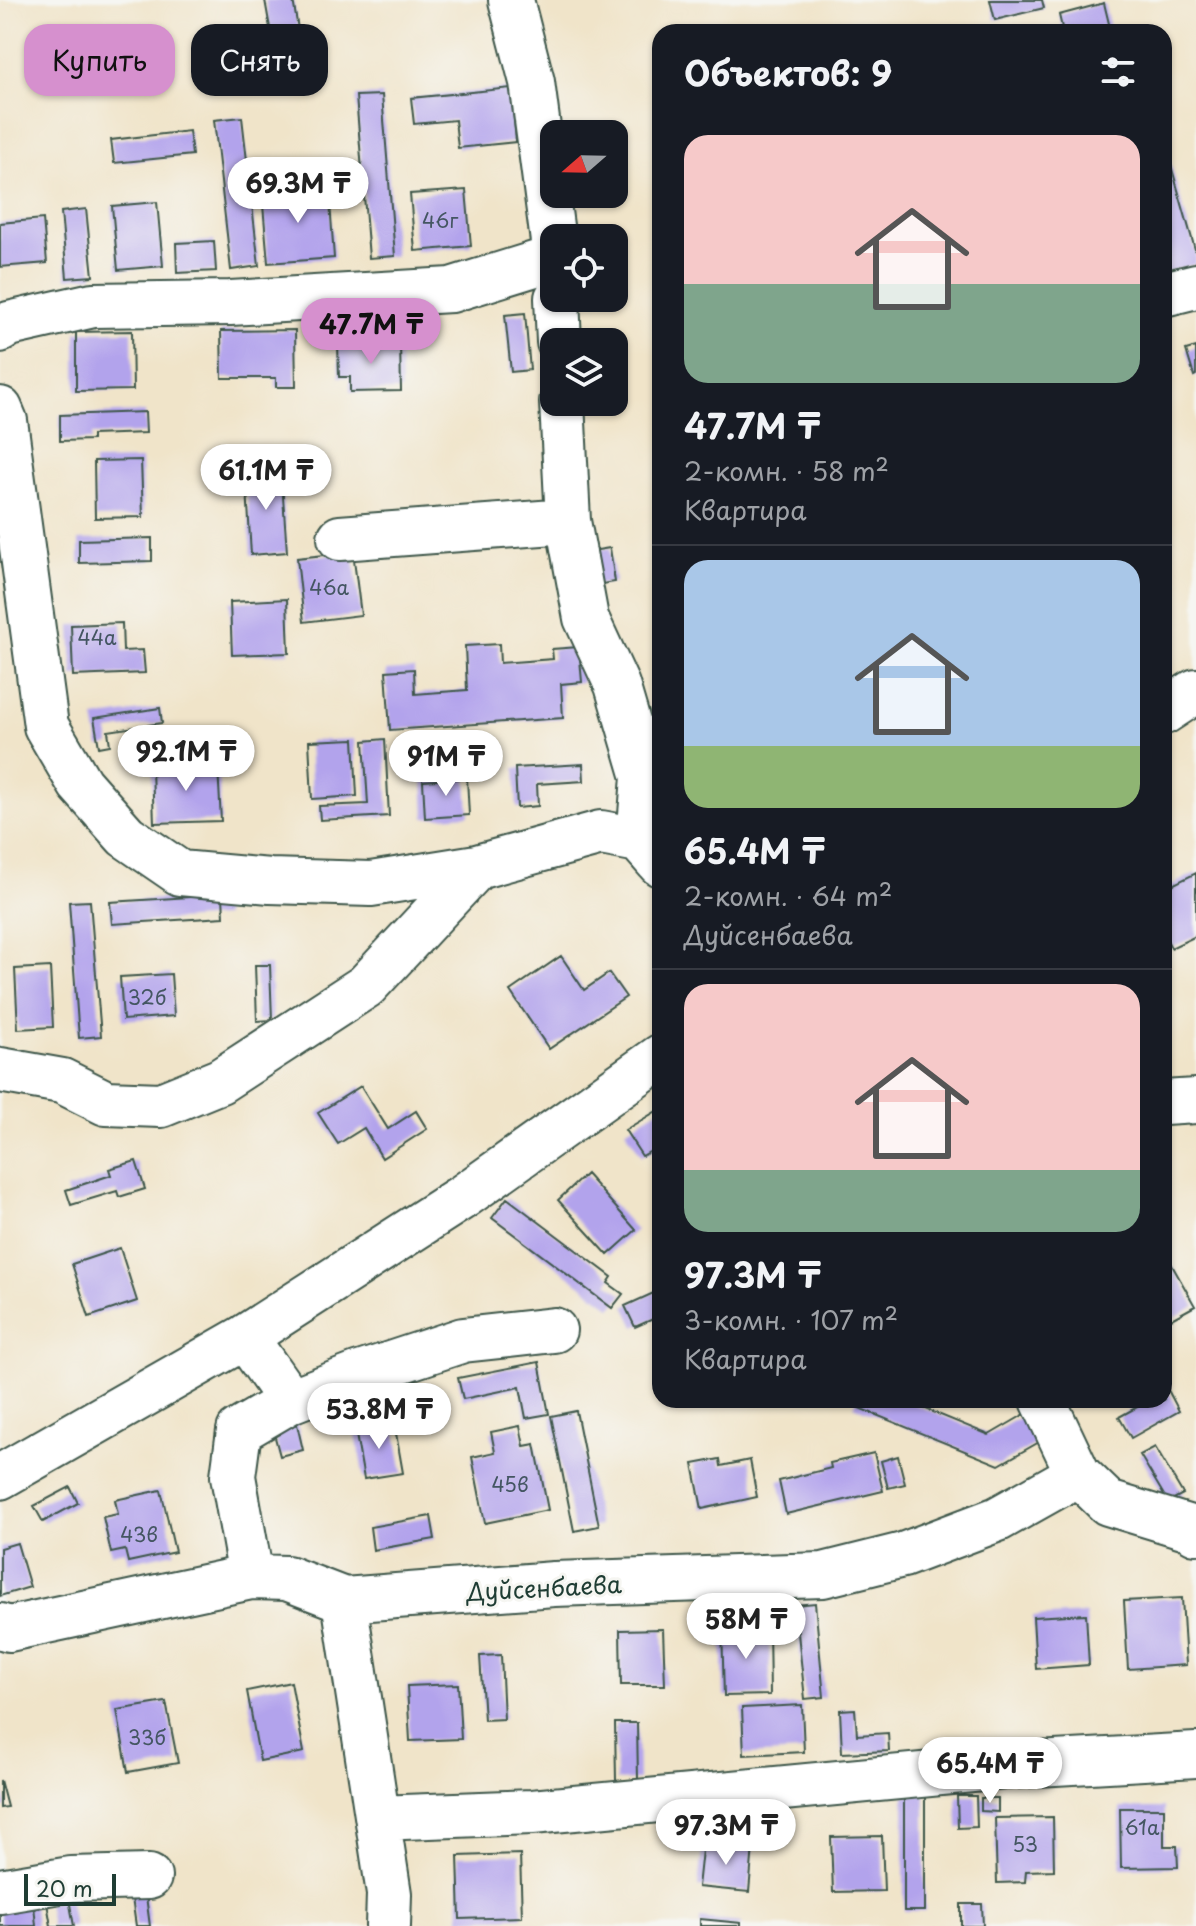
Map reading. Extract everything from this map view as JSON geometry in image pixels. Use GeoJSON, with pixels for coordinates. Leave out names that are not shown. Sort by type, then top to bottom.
{"type":"FeatureCollection","features":[{"type":"Feature","properties":{"kind":"street"},"geometry":{"type":"LineString","coordinates":[[511,0],[532,82],[551,224]]}},
{"type":"Feature","properties":{"kind":"street"},"geometry":{"type":"LineString","coordinates":[[0,330],[9,324],[93,305],[230,303],[451,290],[540,262]]}},
{"type":"Feature","properties":{"kind":"street"},"geometry":{"type":"LineString","coordinates":[[1172,292],[1196,286]]}},
{"type":"Feature","properties":{"kind":"street"},"geometry":{"type":"LineString","coordinates":[[0,409],[5,421],[46,726],[80,784],[126,836],[180,873],[371,884],[477,867],[601,833],[650,852],[644,777],[617,685],[586,618],[568,521],[563,416]]}},
{"type":"Feature","properties":{"kind":"street"},"geometry":{"type":"LineString","coordinates":[[340,538],[568,521]]}},
{"type":"Feature","properties":{"kind":"street"},"geometry":{"type":"LineString","coordinates":[[1172,707],[1196,691]]}},
{"type":"Feature","properties":{"kind":"street"},"geometry":{"type":"LineString","coordinates":[[0,1070],[62,1081],[106,1103],[161,1105],[220,1081],[366,986],[477,867]]}},
{"type":"Feature","properties":{"kind":"street"},"geometry":{"type":"LineString","coordinates":[[0,1477],[245,1337],[464,1196],[652,1063]]}},
{"type":"Feature","properties":{"kind":"street"},"geometry":{"type":"LineString","coordinates":[[1172,1102],[1196,1101]]}},
{"type":"Feature","properties":{"kind":"street"},"geometry":{"type":"LineString","coordinates":[[251,1577],[233,1476],[239,1431],[290,1401],[463,1340],[554,1330]]}},
{"type":"Feature","properties":{"kind":"street"},"geometry":{"type":"LineString","coordinates":[[245,1337],[290,1401]]}},
{"type":"Feature","properties":{"kind":"street"},"geometry":{"type":"LineString","coordinates":[[1047,1408],[1078,1474],[1108,1503],[1193,1527]]}},
{"type":"Feature","properties":{"kind":"street","name":"Дуйсенбаева"},"geometry":{"type":"LineString","coordinates":[[0,1626],[9,1629],[251,1577],[287,1578],[344,1600],[554,1584],[823,1575],[903,1555],[998,1519],[1078,1474]]}},
{"type":"Feature","properties":{"kind":"street"},"geometry":{"type":"LineString","coordinates":[[344,1600],[389,1894],[388,1926]]}},
{"type":"Feature","properties":{"kind":"street"},"geometry":{"type":"LineString","coordinates":[[378,1818],[532,1812],[1037,1764],[1196,1755]]}},
{"type":"Feature","properties":{"kind":"street"},"geometry":{"type":"LineString","coordinates":[[0,1891],[71,1879],[149,1877]]}},
{"type":"Feature","properties":{"kind":"building"},"geometry":{"type":"Polygon","coordinates":[[[265,0],[293,0],[297,24],[269,24],[265,0]]]}},
{"type":"Feature","properties":{"kind":"building"},"geometry":{"type":"Polygon","coordinates":[[[990,0],[1042,0],[1044,8],[995,20],[990,0]]]}},
{"type":"Feature","properties":{"kind":"building"},"geometry":{"type":"Polygon","coordinates":[[[1104,3],[1109,24],[1061,24],[1059,15],[1104,3]]]}},
{"type":"Feature","properties":{"kind":"building"},"geometry":{"type":"Polygon","coordinates":[[[511,88],[516,142],[458,148],[455,120],[414,124],[411,98],[511,88]]]}},
{"type":"Feature","properties":{"kind":"building"},"geometry":{"type":"Polygon","coordinates":[[[382,95],[395,256],[369,258],[356,96],[382,95]]]}},
{"type":"Feature","properties":{"kind":"building"},"geometry":{"type":"Polygon","coordinates":[[[242,117],[259,266],[231,270],[214,120],[242,117]]]}},
{"type":"Feature","properties":{"kind":"building"},"geometry":{"type":"Polygon","coordinates":[[[189,131],[192,155],[114,163],[111,140],[189,131]]]}},
{"type":"Feature","properties":{"kind":"building"},"geometry":{"type":"Polygon","coordinates":[[[1172,169],[1196,253],[1196,264],[1172,271],[1172,169]]]}},
{"type":"Feature","properties":{"kind":"building"},"geometry":{"type":"Polygon","coordinates":[[[329,188],[334,258],[268,263],[262,193],[329,188]]]}},
{"type":"Feature","properties":{"kind":"building"},"geometry":{"type":"Polygon","coordinates":[[[466,190],[471,246],[415,251],[410,194],[466,190]]]}},
{"type":"Feature","properties":{"kind":"building"},"geometry":{"type":"Polygon","coordinates":[[[157,202],[163,266],[118,270],[112,206],[157,202]]]}},
{"type":"Feature","properties":{"kind":"building"},"geometry":{"type":"Polygon","coordinates":[[[86,209],[93,276],[67,278],[61,212],[86,209]]]}},
{"type":"Feature","properties":{"kind":"building"},"geometry":{"type":"Polygon","coordinates":[[[43,219],[47,263],[0,267],[0,223],[43,219]]]}},
{"type":"Feature","properties":{"kind":"building"},"geometry":{"type":"Polygon","coordinates":[[[214,241],[216,271],[177,273],[176,243],[214,241]]]}},
{"type":"Feature","properties":{"kind":"building"},"geometry":{"type":"Polygon","coordinates":[[[525,313],[530,370],[511,372],[505,315],[525,313]]]}},
{"type":"Feature","properties":{"kind":"building"},"geometry":{"type":"Polygon","coordinates":[[[295,330],[296,387],[276,387],[276,378],[222,378],[221,331],[295,330]]]}},
{"type":"Feature","properties":{"kind":"building"},"geometry":{"type":"Polygon","coordinates":[[[132,331],[133,390],[76,391],[76,332],[132,331]]]}},
{"type":"Feature","properties":{"kind":"building"},"geometry":{"type":"Polygon","coordinates":[[[400,342],[401,391],[350,392],[350,377],[339,377],[338,343],[400,342]]]}},
{"type":"Feature","properties":{"kind":"building"},"geometry":{"type":"Polygon","coordinates":[[[1196,347],[1196,375],[1194,376],[1186,350],[1196,347]]]}},
{"type":"Feature","properties":{"kind":"building"},"geometry":{"type":"Polygon","coordinates":[[[145,412],[146,433],[92,435],[92,440],[60,441],[60,415],[145,412]]]}},
{"type":"Feature","properties":{"kind":"building"},"geometry":{"type":"Polygon","coordinates":[[[141,460],[143,517],[95,518],[94,461],[141,460]]]}},
{"type":"Feature","properties":{"kind":"building"},"geometry":{"type":"Polygon","coordinates":[[[281,469],[287,552],[251,555],[246,471],[281,469]]]}},
{"type":"Feature","properties":{"kind":"building"},"geometry":{"type":"Polygon","coordinates":[[[152,538],[152,561],[79,563],[79,540],[152,538]]]}},
{"type":"Feature","properties":{"kind":"building"},"geometry":{"type":"Polygon","coordinates":[[[610,548],[615,582],[590,586],[585,552],[610,548]]]}},
{"type":"Feature","properties":{"kind":"building"},"geometry":{"type":"Polygon","coordinates":[[[353,552],[361,615],[304,622],[297,558],[353,552]]]}},
{"type":"Feature","properties":{"kind":"building"},"geometry":{"type":"Polygon","coordinates":[[[287,599],[289,653],[232,655],[230,602],[287,599]]]}},
{"type":"Feature","properties":{"kind":"building"},"geometry":{"type":"Polygon","coordinates":[[[122,623],[123,651],[143,650],[145,673],[73,676],[71,625],[122,623]]]}},
{"type":"Feature","properties":{"kind":"building"},"geometry":{"type":"Polygon","coordinates":[[[499,644],[500,663],[553,659],[552,649],[579,647],[582,682],[561,684],[563,718],[390,730],[386,671],[414,669],[415,694],[467,690],[465,646],[499,644]]]}},
{"type":"Feature","properties":{"kind":"building"},"geometry":{"type":"Polygon","coordinates":[[[160,708],[162,723],[108,731],[110,745],[99,747],[94,718],[160,708]]]}},
{"type":"Feature","properties":{"kind":"building"},"geometry":{"type":"Polygon","coordinates":[[[354,739],[357,796],[312,799],[309,741],[354,739]]]}},
{"type":"Feature","properties":{"kind":"building"},"geometry":{"type":"Polygon","coordinates":[[[385,739],[389,816],[320,820],[319,806],[368,804],[364,741],[385,739]]]}},
{"type":"Feature","properties":{"kind":"building"},"geometry":{"type":"Polygon","coordinates":[[[172,756],[188,756],[189,768],[218,767],[221,821],[154,823],[152,769],[172,769],[172,756]]]}},
{"type":"Feature","properties":{"kind":"building"},"geometry":{"type":"Polygon","coordinates":[[[583,764],[584,781],[537,784],[538,806],[517,808],[515,768],[583,764]]]}},
{"type":"Feature","properties":{"kind":"building"},"geometry":{"type":"Polygon","coordinates":[[[467,778],[469,815],[425,818],[423,781],[467,778]]]}},
{"type":"Feature","properties":{"kind":"building"},"geometry":{"type":"Polygon","coordinates":[[[1196,873],[1196,936],[1172,948],[1172,885],[1196,873]]]}},
{"type":"Feature","properties":{"kind":"building"},"geometry":{"type":"Polygon","coordinates":[[[223,895],[224,917],[112,924],[110,902],[223,895]]]}},
{"type":"Feature","properties":{"kind":"building"},"geometry":{"type":"Polygon","coordinates":[[[90,901],[101,1036],[79,1038],[69,902],[90,901]]]}},
{"type":"Feature","properties":{"kind":"building"},"geometry":{"type":"Polygon","coordinates":[[[561,956],[584,990],[609,973],[626,997],[549,1049],[510,991],[561,956]]]}},
{"type":"Feature","properties":{"kind":"building"},"geometry":{"type":"Polygon","coordinates":[[[255,965],[270,965],[272,1020],[257,1021],[255,965]]]}},
{"type":"Feature","properties":{"kind":"building"},"geometry":{"type":"Polygon","coordinates":[[[50,967],[53,1027],[18,1029],[15,969],[50,967]]]}},
{"type":"Feature","properties":{"kind":"building"},"geometry":{"type":"Polygon","coordinates":[[[171,974],[174,1016],[123,1020],[120,977],[171,974]]]}},
{"type":"Feature","properties":{"kind":"building"},"geometry":{"type":"Polygon","coordinates":[[[361,1086],[388,1129],[416,1111],[427,1129],[382,1158],[364,1128],[338,1144],[318,1113],[361,1086]]]}},
{"type":"Feature","properties":{"kind":"building"},"geometry":{"type":"Polygon","coordinates":[[[652,1114],[652,1150],[642,1156],[625,1130],[652,1114]]]}},
{"type":"Feature","properties":{"kind":"building"},"geometry":{"type":"Polygon","coordinates":[[[136,1161],[145,1189],[119,1197],[117,1191],[71,1205],[66,1190],[111,1175],[109,1169],[136,1161]]]}},
{"type":"Feature","properties":{"kind":"building"},"geometry":{"type":"Polygon","coordinates":[[[586,1174],[636,1230],[608,1255],[558,1200],[586,1174]]]}},
{"type":"Feature","properties":{"kind":"building"},"geometry":{"type":"Polygon","coordinates":[[[507,1198],[612,1277],[608,1283],[623,1294],[612,1308],[492,1218],[507,1198]]]}},
{"type":"Feature","properties":{"kind":"building"},"geometry":{"type":"Polygon","coordinates":[[[120,1248],[137,1301],[89,1317],[72,1264],[120,1248]]]}},
{"type":"Feature","properties":{"kind":"building"},"geometry":{"type":"Polygon","coordinates":[[[1172,1265],[1195,1306],[1172,1319],[1172,1265]]]}},
{"type":"Feature","properties":{"kind":"building"},"geometry":{"type":"Polygon","coordinates":[[[652,1294],[652,1320],[635,1327],[625,1306],[652,1294]]]}},
{"type":"Feature","properties":{"kind":"building"},"geometry":{"type":"Polygon","coordinates":[[[539,1362],[549,1414],[526,1418],[520,1387],[463,1399],[458,1378],[539,1362]]]}},
{"type":"Feature","properties":{"kind":"building"},"geometry":{"type":"Polygon","coordinates":[[[1172,1398],[1179,1411],[1131,1438],[1119,1417],[1135,1408],[1172,1408],[1172,1398]]]}},
{"type":"Feature","properties":{"kind":"building"},"geometry":{"type":"Polygon","coordinates":[[[859,1408],[923,1408],[989,1435],[1025,1414],[1041,1441],[999,1465],[859,1408]]]}},
{"type":"Feature","properties":{"kind":"building"},"geometry":{"type":"Polygon","coordinates":[[[576,1411],[599,1526],[574,1531],[551,1416],[576,1411]]]}},
{"type":"Feature","properties":{"kind":"building"},"geometry":{"type":"Polygon","coordinates":[[[296,1420],[303,1450],[280,1456],[272,1426],[296,1420]]]}},
{"type":"Feature","properties":{"kind":"building"},"geometry":{"type":"Polygon","coordinates":[[[394,1422],[403,1473],[364,1479],[355,1429],[394,1422]]]}},
{"type":"Feature","properties":{"kind":"building"},"geometry":{"type":"Polygon","coordinates":[[[520,1426],[524,1446],[535,1444],[548,1510],[485,1523],[472,1457],[495,1452],[491,1432],[520,1426]]]}},
{"type":"Feature","properties":{"kind":"building"},"geometry":{"type":"Polygon","coordinates":[[[1155,1447],[1183,1494],[1168,1502],[1140,1455],[1155,1447]]]}},
{"type":"Feature","properties":{"kind":"building"},"geometry":{"type":"Polygon","coordinates":[[[874,1453],[883,1491],[786,1514],[779,1481],[831,1468],[830,1463],[874,1453]]]}},
{"type":"Feature","properties":{"kind":"building"},"geometry":{"type":"Polygon","coordinates":[[[898,1456],[905,1484],[888,1488],[881,1461],[898,1456]]]}},
{"type":"Feature","properties":{"kind":"building"},"geometry":{"type":"Polygon","coordinates":[[[720,1459],[721,1466],[750,1460],[757,1497],[702,1509],[693,1464],[720,1459]]]}},
{"type":"Feature","properties":{"kind":"building"},"geometry":{"type":"Polygon","coordinates":[[[70,1487],[78,1503],[43,1522],[34,1506],[70,1487]]]}},
{"type":"Feature","properties":{"kind":"building"},"geometry":{"type":"Polygon","coordinates":[[[161,1490],[175,1552],[128,1562],[125,1550],[111,1553],[103,1517],[118,1514],[115,1500],[161,1490]]]}},
{"type":"Feature","properties":{"kind":"building"},"geometry":{"type":"Polygon","coordinates":[[[431,1516],[435,1539],[373,1550],[370,1527],[431,1516]]]}},
{"type":"Feature","properties":{"kind":"building"},"geometry":{"type":"Polygon","coordinates":[[[17,1543],[30,1587],[0,1596],[0,1548],[17,1543]]]}},
{"type":"Feature","properties":{"kind":"building"},"geometry":{"type":"Polygon","coordinates":[[[1182,1598],[1186,1665],[1128,1669],[1124,1601],[1182,1598]]]}},
{"type":"Feature","properties":{"kind":"building"},"geometry":{"type":"Polygon","coordinates":[[[815,1603],[824,1697],[805,1699],[795,1605],[815,1603]]]}},
{"type":"Feature","properties":{"kind":"building"},"geometry":{"type":"Polygon","coordinates":[[[1086,1614],[1089,1665],[1036,1669],[1033,1617],[1086,1614]]]}},
{"type":"Feature","properties":{"kind":"building"},"geometry":{"type":"Polygon","coordinates":[[[722,1626],[769,1626],[770,1695],[724,1696],[722,1626]]]}},
{"type":"Feature","properties":{"kind":"building"},"geometry":{"type":"Polygon","coordinates":[[[663,1629],[665,1685],[621,1685],[620,1630],[663,1629]]]}},
{"type":"Feature","properties":{"kind":"building"},"geometry":{"type":"Polygon","coordinates":[[[501,1655],[504,1719],[484,1720],[480,1656],[501,1655]]]}},
{"type":"Feature","properties":{"kind":"building"},"geometry":{"type":"Polygon","coordinates":[[[291,1682],[304,1752],[260,1761],[247,1691],[291,1682]]]}},
{"type":"Feature","properties":{"kind":"building"},"geometry":{"type":"Polygon","coordinates":[[[458,1684],[461,1739],[410,1741],[407,1686],[458,1684]]]}},
{"type":"Feature","properties":{"kind":"building"},"geometry":{"type":"Polygon","coordinates":[[[166,1702],[178,1763],[128,1772],[117,1710],[166,1702]]]}},
{"type":"Feature","properties":{"kind":"building"},"geometry":{"type":"Polygon","coordinates":[[[802,1705],[804,1752],[744,1755],[742,1708],[802,1705]]]}},
{"type":"Feature","properties":{"kind":"building"},"geometry":{"type":"Polygon","coordinates":[[[855,1709],[857,1735],[888,1733],[889,1751],[842,1753],[840,1710],[855,1709]]]}},
{"type":"Feature","properties":{"kind":"building"},"geometry":{"type":"Polygon","coordinates":[[[615,1723],[637,1723],[638,1780],[616,1781],[615,1723]]]}},
{"type":"Feature","properties":{"kind":"building"},"geometry":{"type":"Polygon","coordinates":[[[0,1780],[7,1807],[0,1808],[0,1780]]]}},
{"type":"Feature","properties":{"kind":"building"},"geometry":{"type":"Polygon","coordinates":[[[904,1795],[925,1795],[925,1911],[904,1911],[904,1795]]]}},
{"type":"Feature","properties":{"kind":"building"},"geometry":{"type":"Polygon","coordinates":[[[957,1796],[976,1796],[977,1827],[958,1828],[957,1796]]]}},
{"type":"Feature","properties":{"kind":"building"},"geometry":{"type":"Polygon","coordinates":[[[981,1798],[998,1798],[998,1812],[981,1811],[981,1798]]]}},
{"type":"Feature","properties":{"kind":"building"},"geometry":{"type":"Polygon","coordinates":[[[1120,1808],[1164,1808],[1164,1846],[1177,1846],[1178,1867],[1121,1868],[1120,1808]]]}},
{"type":"Feature","properties":{"kind":"building"},"geometry":{"type":"Polygon","coordinates":[[[1053,1817],[1054,1870],[1026,1871],[1025,1882],[997,1883],[995,1818],[1053,1817]]]}},
{"type":"Feature","properties":{"kind":"building"},"geometry":{"type":"Polygon","coordinates":[[[882,1836],[884,1891],[833,1892],[831,1837],[882,1836]]]}},
{"type":"Feature","properties":{"kind":"building"},"geometry":{"type":"Polygon","coordinates":[[[703,1841],[753,1846],[749,1892],[698,1887],[703,1841]]]}},
{"type":"Feature","properties":{"kind":"building"},"geometry":{"type":"Polygon","coordinates":[[[520,1854],[522,1917],[460,1919],[458,1856],[520,1854]]]}},
{"type":"Feature","properties":{"kind":"building"},"geometry":{"type":"Polygon","coordinates":[[[145,1889],[150,1926],[136,1926],[131,1891],[145,1889]]]}},
{"type":"Feature","properties":{"kind":"building"},"geometry":{"type":"Polygon","coordinates":[[[69,1899],[74,1926],[51,1926],[47,1903],[69,1899]]]}},
{"type":"Feature","properties":{"kind":"building"},"geometry":{"type":"Polygon","coordinates":[[[961,1904],[982,1904],[983,1926],[961,1926],[961,1904]]]}},
{"type":"Feature","properties":{"kind":"building"},"geometry":{"type":"Polygon","coordinates":[[[34,1905],[36,1926],[0,1926],[0,1910],[34,1905]]]}},
{"type":"Feature","properties":{"kind":"building"},"geometry":{"type":"Polygon","coordinates":[[[700,1919],[741,1923],[741,1926],[700,1926],[700,1919]]]}}]}
